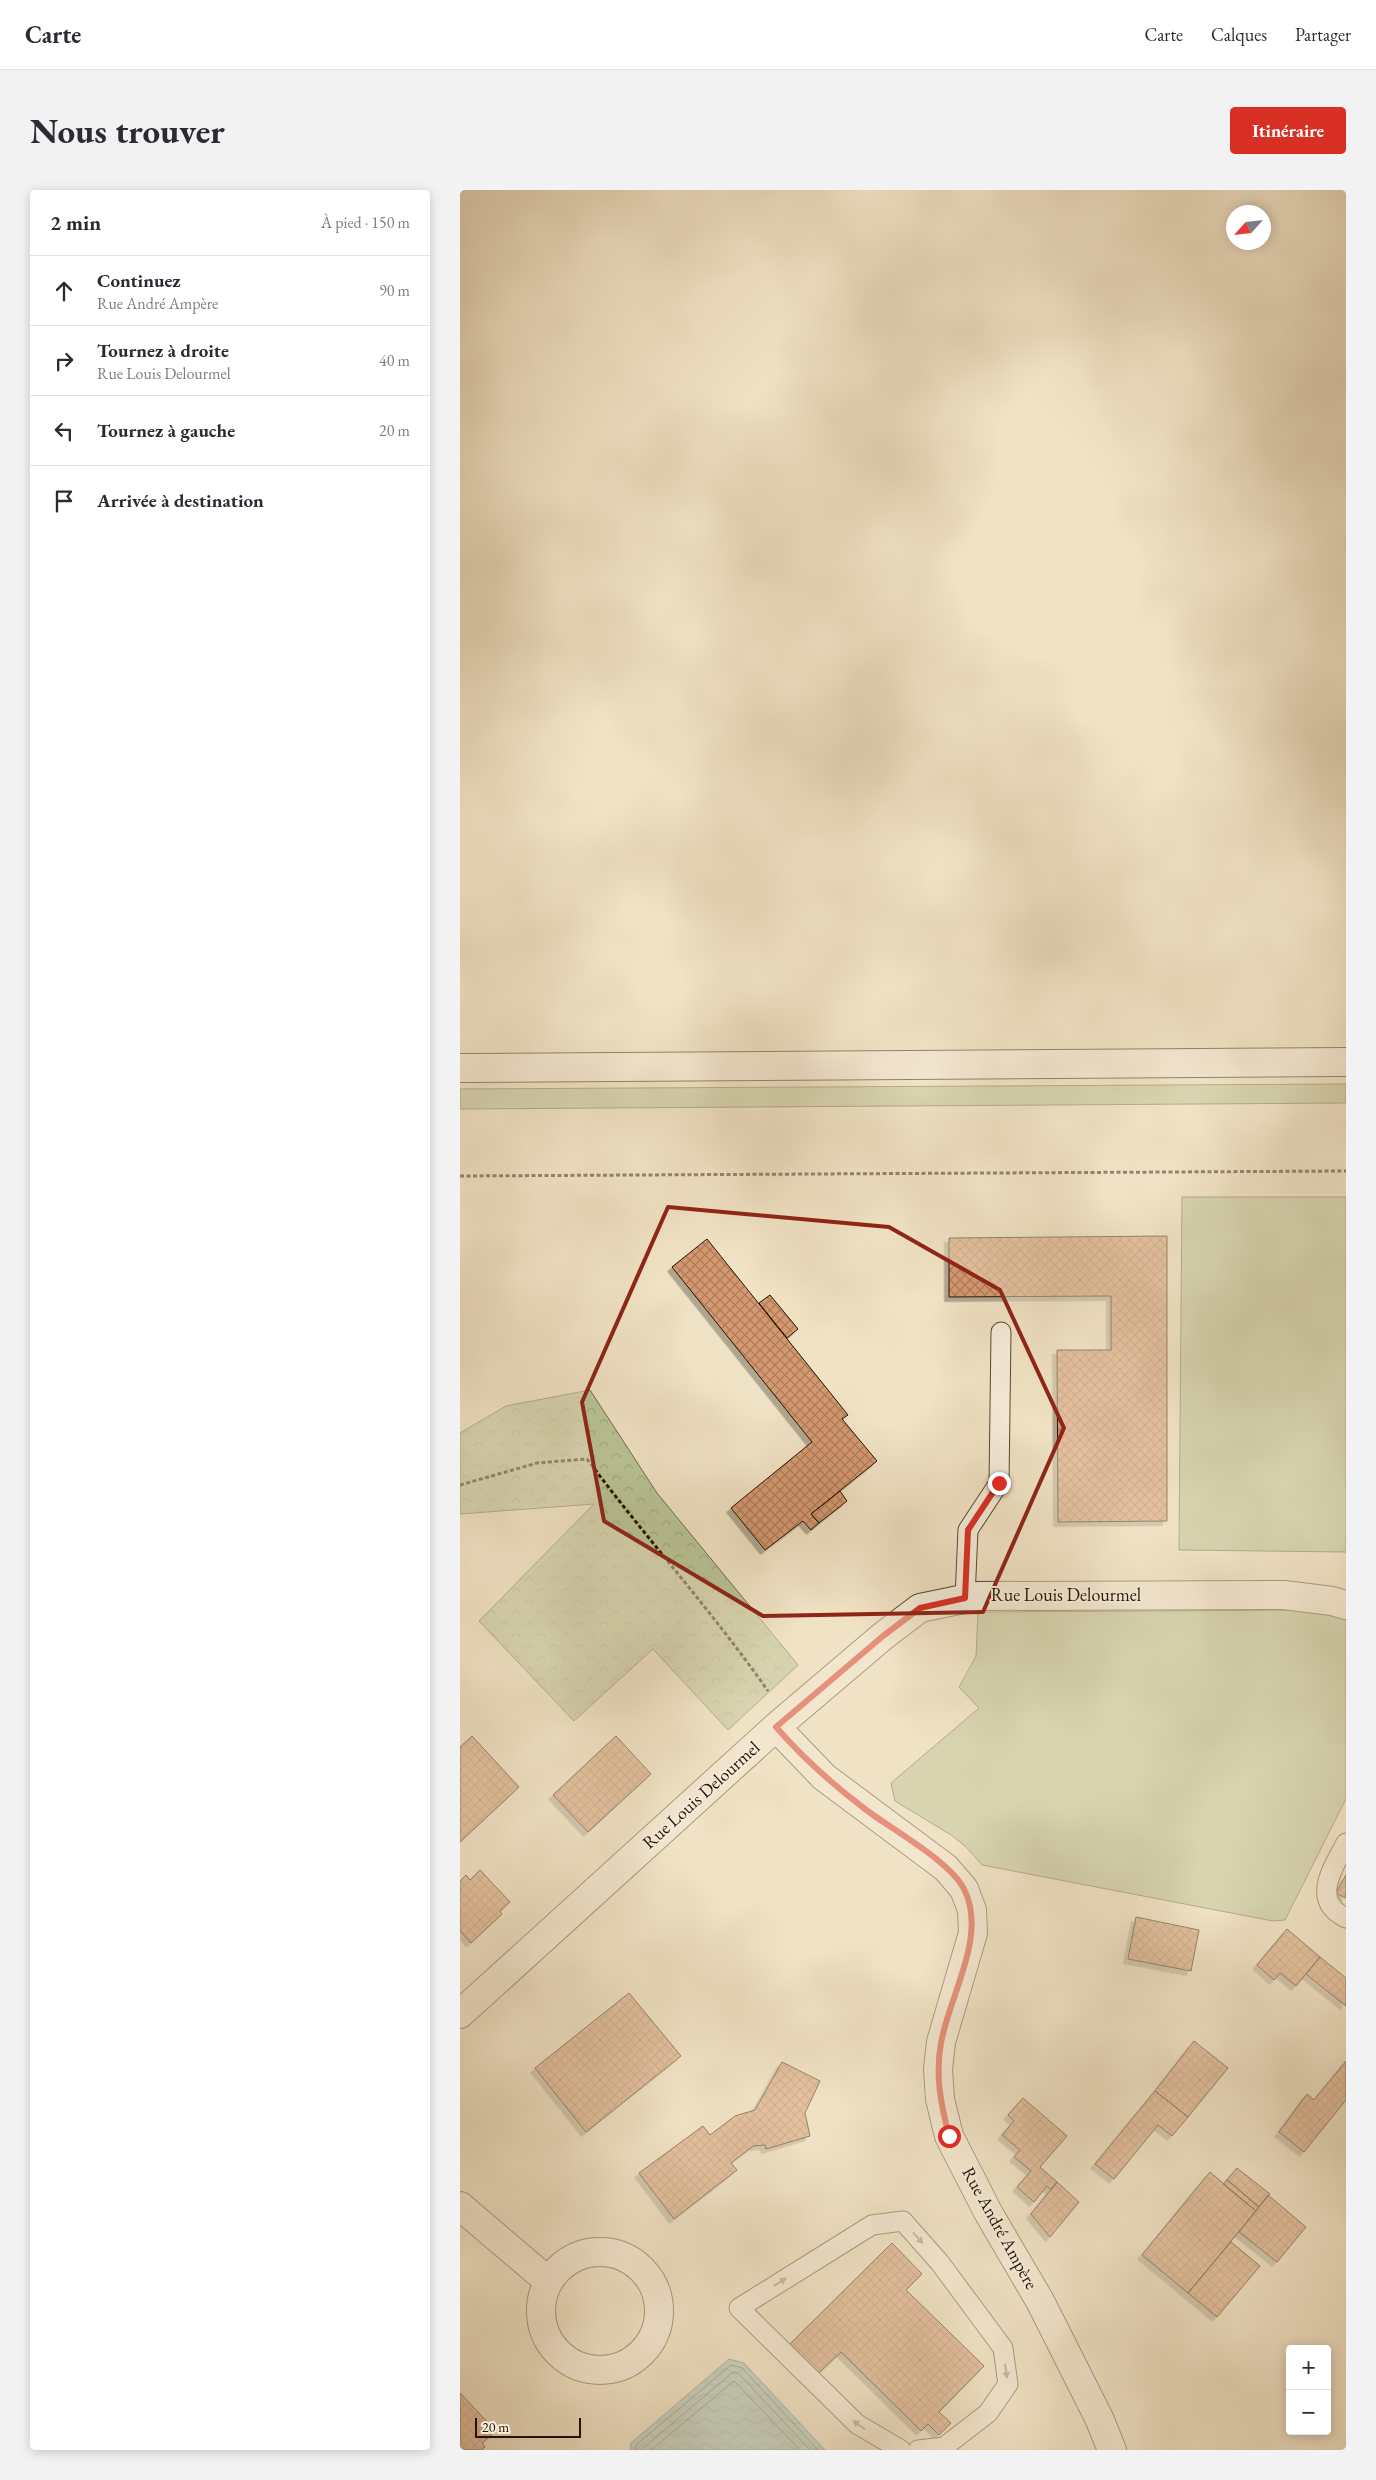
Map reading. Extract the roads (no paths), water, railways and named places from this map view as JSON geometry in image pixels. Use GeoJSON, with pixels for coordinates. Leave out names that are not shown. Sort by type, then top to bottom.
{"type":"FeatureCollection","features":[{"type":"Feature","properties":{"kind":"street"},"geometry":{"type":"LineString","coordinates":[[460,1068],[1346,1062]]}},
{"type":"Feature","properties":{"kind":"street","name":"Rue Louis Delourmel"},"geometry":{"type":"LineString","coordinates":[[460,2014],[783,1721],[883,1636],[920,1608],[965,1598],[988,1596],[1284,1595],[1332,1601],[1346,1605]]}},
{"type":"Feature","properties":{"kind":"street","name":"Rue André Ampère"},"geometry":{"type":"LineString","coordinates":[[783,1721],[824,1777],[946,1868],[964,1889],[972,1910],[973,1932],[941,2042],[938,2069],[940,2099],[949,2136],[989,2214],[1040,2301],[1099,2418],[1112,2450]]}},
{"type":"Feature","properties":{"kind":"street"},"geometry":{"type":"LineString","coordinates":[[460,2206],[548,2281]]}},
{"type":"Feature","properties":{"kind":"street"},"geometry":{"type":"LineString","coordinates":[[589,2252],[616,2254],[635,2263],[651,2280],[658,2300],[658,2321],[652,2340],[637,2357],[620,2367],[596,2370],[576,2365],[554,2349],[544,2331],[542,2301],[548,2281],[570,2260],[589,2252]]}},
{"type":"Feature","properties":{"kind":"lane"},"geometry":{"type":"LineString","coordinates":[[965,1598],[968,1530],[999,1483],[1000,1332]]}},
{"type":"Feature","properties":{"kind":"lane"},"geometry":{"type":"LineString","coordinates":[[1346,1843],[1327,1879],[1326,1891],[1329,1902],[1336,1912],[1346,1918]]}},
{"type":"Feature","properties":{"kind":"lane"},"geometry":{"type":"LineString","coordinates":[[901,2450],[857,2424],[739,2308],[872,2225],[903,2221],[940,2263],[1003,2348],[1008,2384],[988,2413],[944,2447],[918,2450]]}},
{"type":"Feature","properties":{"kind":"water"},"geometry":{"type":"Polygon","coordinates":[[[729,2359],[744,2363],[825,2450],[630,2450],[631,2443],[729,2359]]]}}]}
